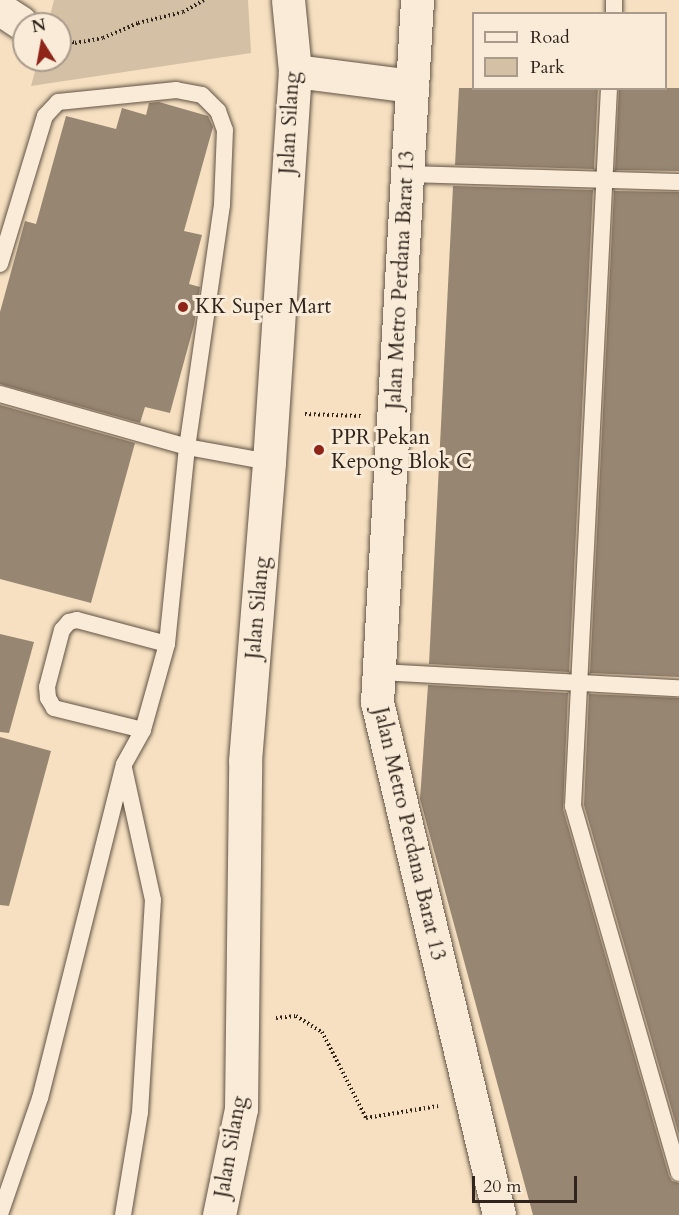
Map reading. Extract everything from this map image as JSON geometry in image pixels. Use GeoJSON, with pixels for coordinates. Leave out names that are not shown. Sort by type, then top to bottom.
{"type":"FeatureCollection","features":[{"type":"Feature","properties":{"kind":"street","name":"Jalan Silang"},"geometry":{"type":"LineString","coordinates":[[219,1215],[241,1109],[245,761],[269,462],[295,71],[288,0]]}},
{"type":"Feature","properties":{"kind":"street","name":"Jalan Metro Perdana Barat 13"},"geometry":{"type":"LineString","coordinates":[[417,0],[377,702],[499,1215]]}},
{"type":"Feature","properties":{"kind":"street"},"geometry":{"type":"LineString","coordinates":[[295,71],[412,86]]}},
{"type":"Feature","properties":{"kind":"lane"},"geometry":{"type":"LineString","coordinates":[[0,264],[45,116],[58,102],[176,90],[202,94],[218,111],[225,130],[222,205],[187,447],[167,644],[143,730],[124,764],[40,1098],[0,1214]]}},
{"type":"Feature","properties":{"kind":"lane"},"geometry":{"type":"LineString","coordinates":[[609,90],[573,806],[679,1173]]}},
{"type":"Feature","properties":{"kind":"lane"},"geometry":{"type":"LineString","coordinates":[[407,174],[679,182]]}},
{"type":"Feature","properties":{"kind":"lane"},"geometry":{"type":"LineString","coordinates":[[0,394],[187,447],[269,462]]}},
{"type":"Feature","properties":{"kind":"lane"},"geometry":{"type":"LineString","coordinates":[[143,730],[54,708],[48,698],[47,687],[62,630],[69,622],[77,620],[167,644]]}},
{"type":"Feature","properties":{"kind":"lane"},"geometry":{"type":"LineString","coordinates":[[379,672],[679,688]]}},
{"type":"Feature","properties":{"kind":"lane"},"geometry":{"type":"LineString","coordinates":[[123,1215],[140,1112],[153,900],[124,764]]}},
{"type":"Feature","properties":{"kind":"path"},"geometry":{"type":"LineString","coordinates":[[72,42],[103,38],[138,23],[183,12],[204,0]]}},
{"type":"Feature","properties":{"kind":"path"},"geometry":{"type":"LineString","coordinates":[[272,413],[393,417]]}},
{"type":"Feature","properties":{"kind":"path"},"geometry":{"type":"LineString","coordinates":[[242,1022],[296,1016],[322,1032],[366,1118],[471,1100]]}},
{"type":"Feature","properties":{"kind":"green space"},"geometry":{"type":"Polygon","coordinates":[[[54,0],[248,0],[251,53],[31,86],[35,72],[72,72],[72,12],[51,12],[54,0]]]}},
{"type":"Feature","properties":{"kind":"building"},"geometry":{"type":"Polygon","coordinates":[[[459,88],[472,88],[472,90],[598,90],[594,169],[455,165],[459,88]]]}},
{"type":"Feature","properties":{"kind":"building"},"geometry":{"type":"Polygon","coordinates":[[[679,88],[679,171],[615,170],[619,90],[679,88]]]}},
{"type":"Feature","properties":{"kind":"building"},"geometry":{"type":"Polygon","coordinates":[[[159,102],[208,116],[213,127],[184,231],[202,235],[189,284],[200,287],[194,325],[170,413],[145,407],[140,423],[0,384],[0,312],[25,221],[36,224],[66,116],[116,129],[122,108],[146,115],[149,103],[159,102]]]}},
{"type":"Feature","properties":{"kind":"building"},"geometry":{"type":"Polygon","coordinates":[[[453,186],[593,190],[569,672],[429,664],[453,186]]]}},
{"type":"Feature","properties":{"kind":"building"},"geometry":{"type":"Polygon","coordinates":[[[614,191],[679,192],[679,677],[590,673],[614,191]]]}},
{"type":"Feature","properties":{"kind":"building"},"geometry":{"type":"Polygon","coordinates":[[[0,405],[135,443],[91,603],[0,579],[0,405]]]}},
{"type":"Feature","properties":{"kind":"building"},"geometry":{"type":"Polygon","coordinates":[[[0,634],[34,642],[9,733],[0,732],[0,634]]]}},
{"type":"Feature","properties":{"kind":"building"},"geometry":{"type":"Polygon","coordinates":[[[428,685],[568,693],[563,809],[669,1176],[672,1181],[679,1183],[679,1215],[533,1215],[420,799],[428,685]]]}},
{"type":"Feature","properties":{"kind":"building"},"geometry":{"type":"Polygon","coordinates":[[[589,694],[679,698],[679,1135],[584,805],[589,694]]]}},
{"type":"Feature","properties":{"kind":"building"},"geometry":{"type":"Polygon","coordinates":[[[0,737],[51,751],[9,906],[0,905],[0,737]]]}},
{"type":"Feature","properties":{"kind":"place","name":"KK Super Mart"},"geometry":{"type":"Point","coordinates":[183,307]}},
{"type":"Feature","properties":{"kind":"place","name":"PPR Pekan Kepong Blok C"},"geometry":{"type":"Point","coordinates":[319,450]}}]}
